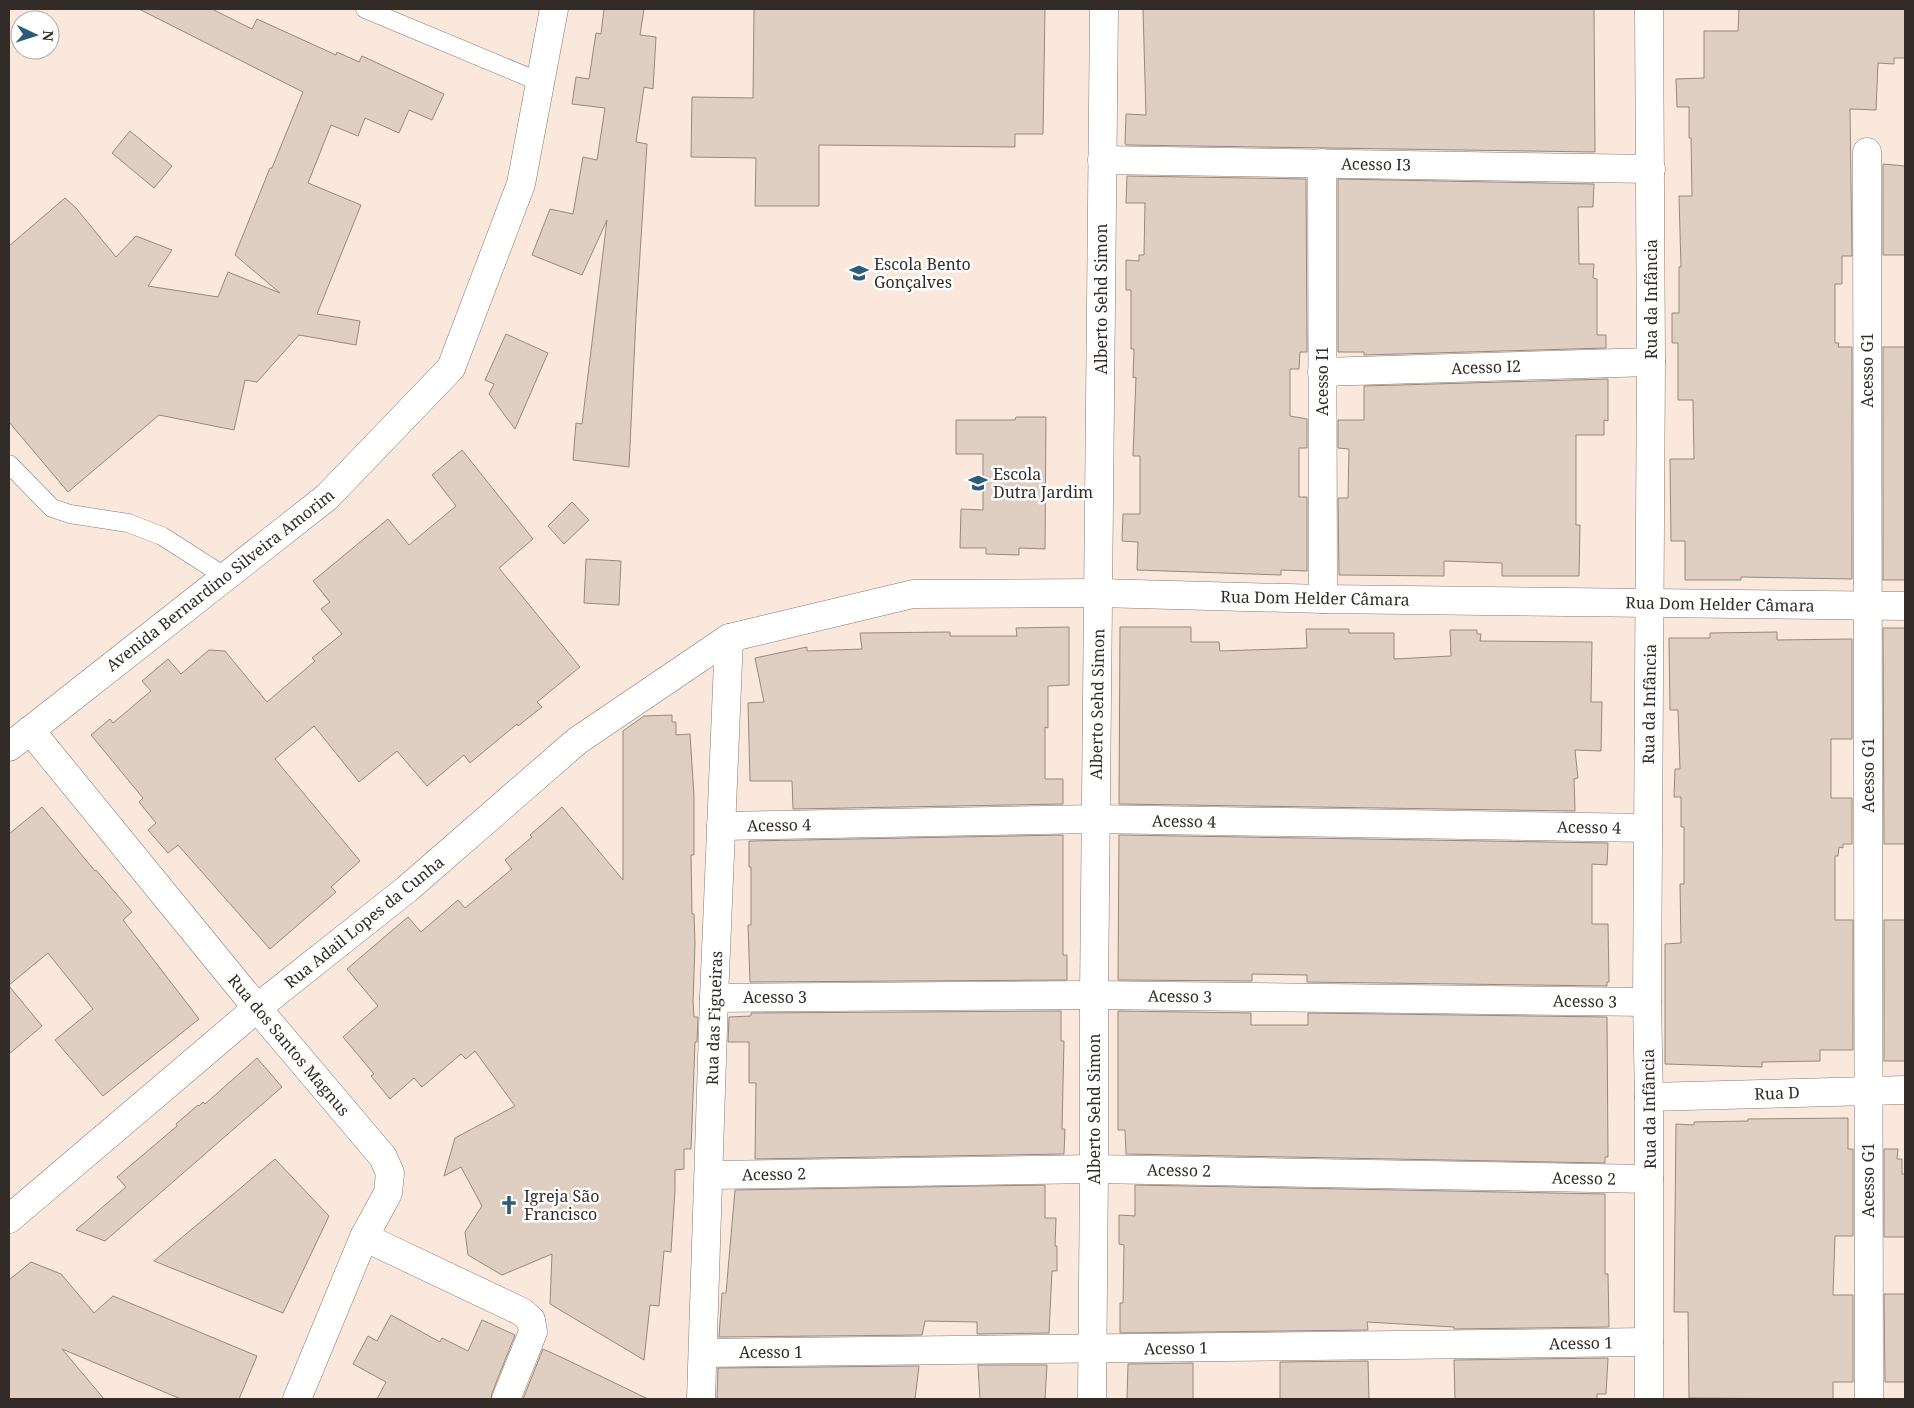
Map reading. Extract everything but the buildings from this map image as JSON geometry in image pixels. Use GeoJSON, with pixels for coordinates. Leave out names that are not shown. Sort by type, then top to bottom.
{"type":"FeatureCollection","features":[{"type":"Feature","properties":{"kind":"street","name":"Avenida Bernardino Silveira Amorim"},"geometry":{"type":"LineString","coordinates":[[9,748],[327,497],[451,368],[521,184],[554,9]]}},
{"type":"Feature","properties":{"kind":"street","name":"Alberto Sehd Simon"},"geometry":{"type":"LineString","coordinates":[[1092,1399],[1095,819],[1104,9]]}},
{"type":"Feature","properties":{"kind":"street","name":"Rua da Infância"},"geometry":{"type":"LineString","coordinates":[[1649,9],[1651,169],[1647,1002],[1649,1097],[1649,1399]]}},
{"type":"Feature","properties":{"kind":"street","name":"Acesso G1"},"geometry":{"type":"LineString","coordinates":[[1867,152],[1869,1399]]}},
{"type":"Feature","properties":{"kind":"street","name":"Acesso I3"},"geometry":{"type":"LineString","coordinates":[[1102,160],[1322,162],[1651,169]]}},
{"type":"Feature","properties":{"kind":"street","name":"Acesso I1"},"geometry":{"type":"LineString","coordinates":[[1322,162],[1322,599]]}},
{"type":"Feature","properties":{"kind":"street","name":"Acesso I2"},"geometry":{"type":"LineString","coordinates":[[1322,372],[1651,362]]}},
{"type":"Feature","properties":{"kind":"street","name":"Rua Dom Helder Câmara"},"geometry":{"type":"LineString","coordinates":[[729,638],[913,594],[1099,593],[1322,599],[1905,606]]}},
{"type":"Feature","properties":{"kind":"street","name":"Rua das Figueiras"},"geometry":{"type":"LineString","coordinates":[[701,1399],[714,998],[729,638]]}},
{"type":"Feature","properties":{"kind":"street","name":"Rua Adail Lopes da Cunha"},"geometry":{"type":"LineString","coordinates":[[9,1219],[257,1008],[408,889],[577,741],[729,638]]}},
{"type":"Feature","properties":{"kind":"street","name":"Rua dos Santos Magnus"},"geometry":{"type":"LineString","coordinates":[[30,730],[257,1008],[383,1157],[390,1173],[388,1193],[364,1237],[297,1399]]}},
{"type":"Feature","properties":{"kind":"street","name":"Acesso 4"},"geometry":{"type":"LineString","coordinates":[[721,826],[1095,819],[1648,828]]}},
{"type":"Feature","properties":{"kind":"street","name":"Acesso 3"},"geometry":{"type":"LineString","coordinates":[[714,998],[1094,995],[1647,1002]]}},
{"type":"Feature","properties":{"kind":"street","name":"Rua D"},"geometry":{"type":"LineString","coordinates":[[1649,1097],[1905,1090]]}},
{"type":"Feature","properties":{"kind":"street","name":"Acesso 2"},"geometry":{"type":"LineString","coordinates":[[709,1175],[1094,1169],[1649,1179]]}},
{"type":"Feature","properties":{"kind":"street"},"geometry":{"type":"LineString","coordinates":[[364,1237],[522,1312],[532,1320],[533,1332],[506,1399]]}},
{"type":"Feature","properties":{"kind":"street","name":"Acesso 1"},"geometry":{"type":"LineString","coordinates":[[703,1353],[1093,1350],[1649,1342]]}},
{"type":"Feature","properties":{"kind":"lane"},"geometry":{"type":"LineString","coordinates":[[365,9],[540,82]]}},
{"type":"Feature","properties":{"kind":"lane"},"geometry":{"type":"LineString","coordinates":[[9,464],[52,508],[70,514],[128,523],[162,536],[226,576]]}},
{"type":"Feature","properties":{"kind":"place","name":"Escola Bento Gonçalves"},"geometry":{"type":"Point","coordinates":[859,273]}},
{"type":"Feature","properties":{"kind":"place","name":"Escola Dutra Jardim"},"geometry":{"type":"Point","coordinates":[978,483]}},
{"type":"Feature","properties":{"kind":"place","name":"Igreja São Francisco"},"geometry":{"type":"Point","coordinates":[509,1205]}}]}
